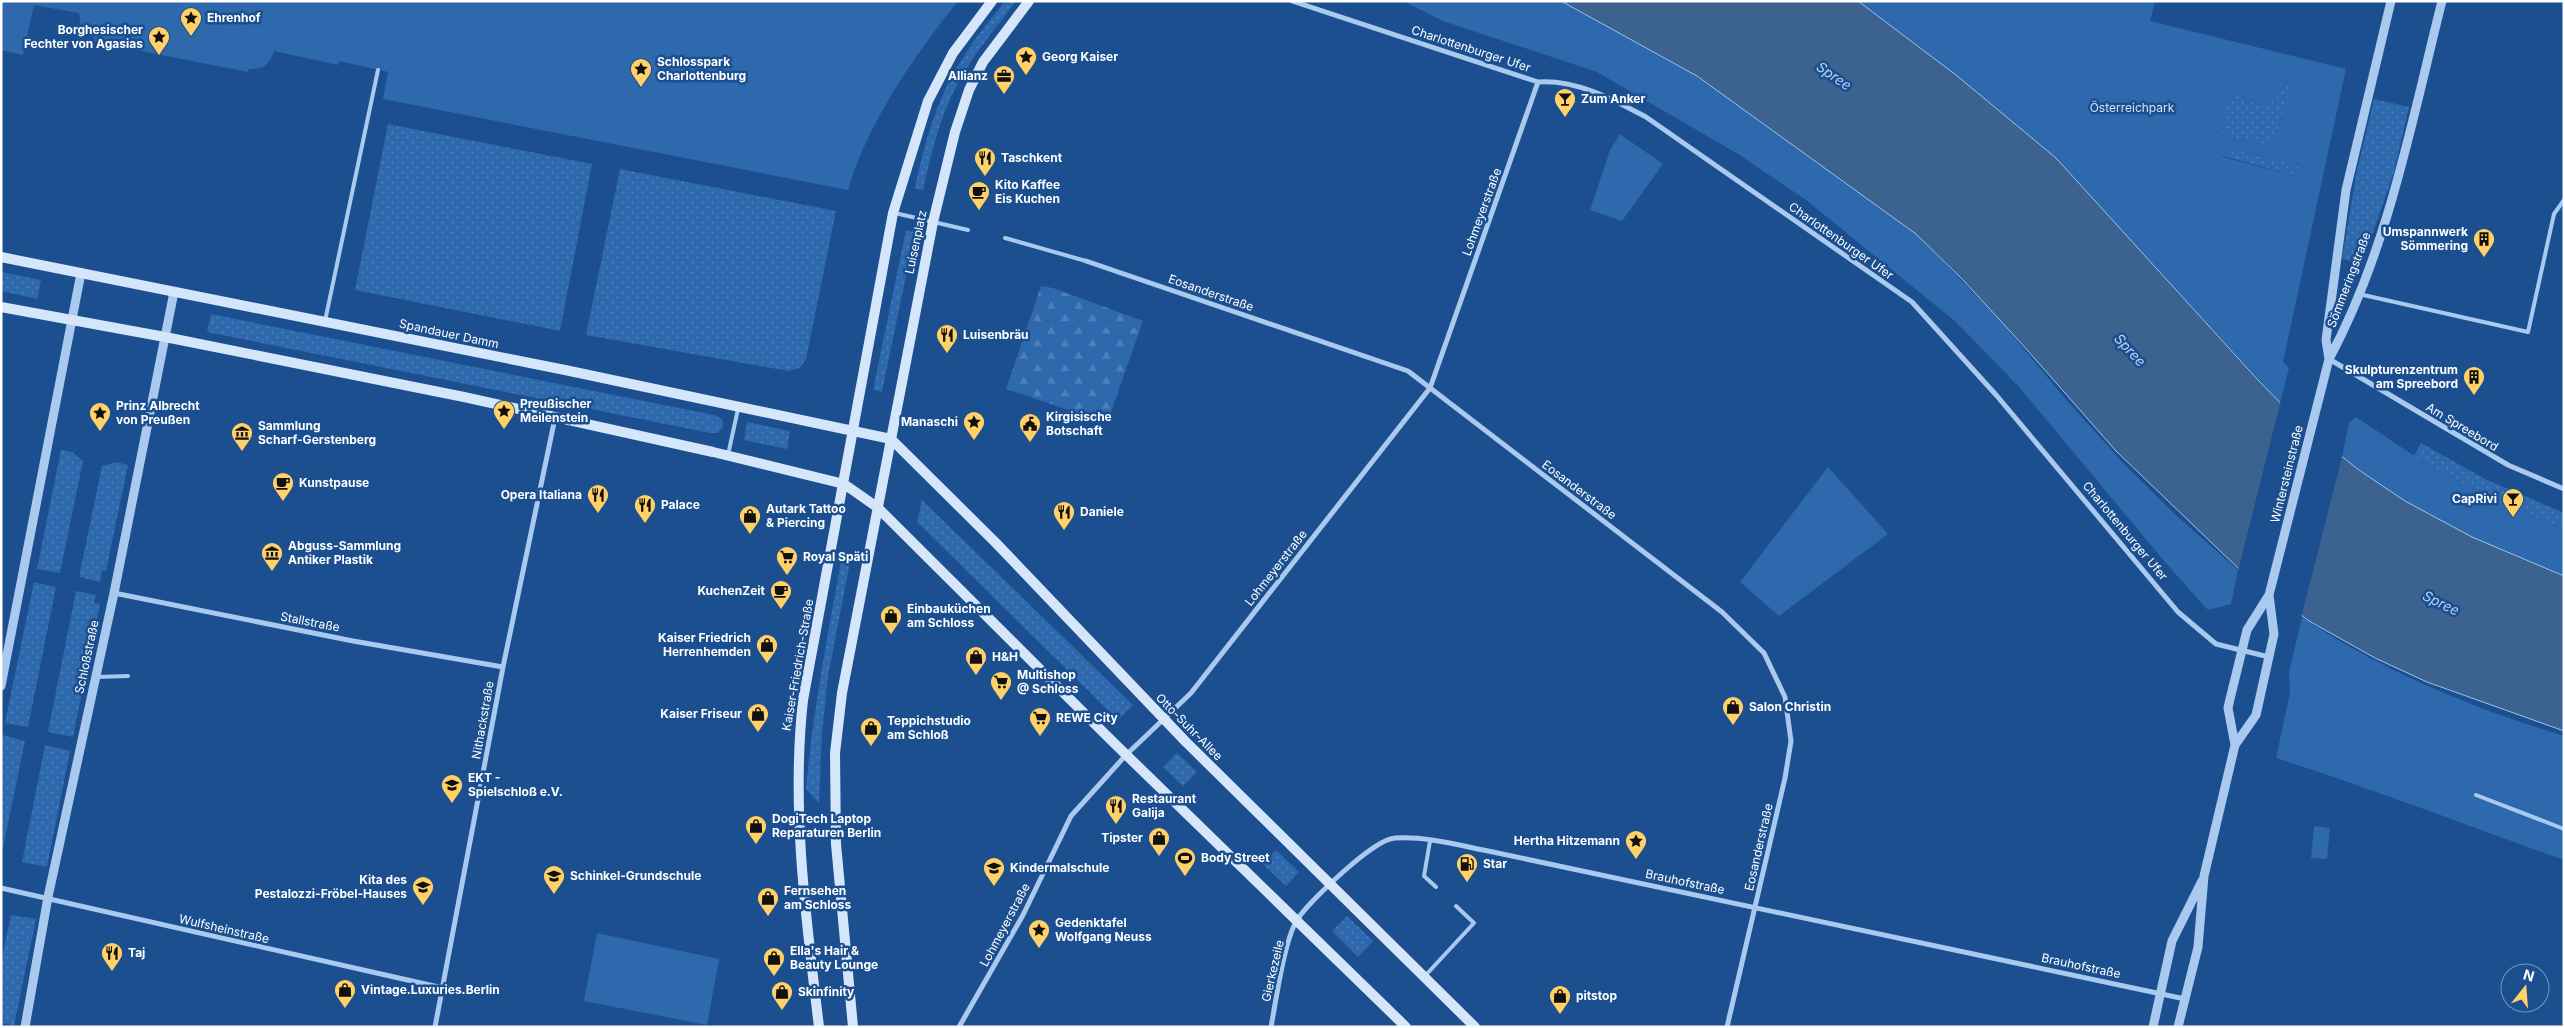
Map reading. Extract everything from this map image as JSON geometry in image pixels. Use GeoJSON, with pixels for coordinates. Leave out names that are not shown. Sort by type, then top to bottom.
{"type":"FeatureCollection","features":[{"type":"Feature","properties":{"kind":"main road"},"geometry":{"type":"LineString","coordinates":[[853,430],[893,213],[928,101],[953,53],[992,1]]}},
{"type":"Feature","properties":{"kind":"main road","name":"Luisenplatz"},"geometry":{"type":"LineString","coordinates":[[877,507],[933,222],[955,132],[969,90],[983,62],[1028,1]]}},
{"type":"Feature","properties":{"kind":"main road","name":"Spandauer Damm"},"geometry":{"type":"LineString","coordinates":[[1,257],[325,321],[891,439]]}},
{"type":"Feature","properties":{"kind":"main road"},"geometry":{"type":"LineString","coordinates":[[1,307],[72,322],[165,337],[555,418],[728,455],[844,484],[877,507],[1126,755],[1406,1027]]}},
{"type":"Feature","properties":{"kind":"main road","name":"Kaiser-Friedrich-Straße"},"geometry":{"type":"LineString","coordinates":[[819,1027],[803,894],[797,787],[798,744],[803,700],[853,430]]}},
{"type":"Feature","properties":{"kind":"main road","name":"Otto-Suhr-Allee"},"geometry":{"type":"LineString","coordinates":[[891,439],[996,543],[1163,719],[1475,1027]]}},
{"type":"Feature","properties":{"kind":"main road"},"geometry":{"type":"LineString","coordinates":[[852,1027],[836,844],[835,753],[842,694],[877,507]]}},
{"type":"Feature","properties":{"kind":"street","name":"Charlottenburger Ufer"},"geometry":{"type":"LineString","coordinates":[[1292,1],[1538,82],[1555,81],[1592,92],[1619,102],[1646,117],[1912,302],[1998,396],[2178,612],[2216,644],[2269,658]]}},
{"type":"Feature","properties":{"kind":"street","name":"Sömmeringstraße"},"geometry":{"type":"LineString","coordinates":[[2329,359],[2326,340],[2346,190],[2391,1]]}},
{"type":"Feature","properties":{"kind":"street","name":"Sömmeringstraße"},"geometry":{"type":"LineString","coordinates":[[2329,359],[2346,327],[2360,294],[2398,181],[2442,1]]}},
{"type":"Feature","properties":{"kind":"street","name":"Lohmeyerstraße"},"geometry":{"type":"LineString","coordinates":[[959,1027],[1018,923],[1071,816],[1126,755],[1191,692],[1430,388],[1538,82]]}},
{"type":"Feature","properties":{"kind":"street","name":"Eosanderstraße"},"geometry":{"type":"LineString","coordinates":[[1086,261],[1408,371],[1722,612],[1764,653],[1786,697],[1791,741],[1756,907],[1727,1027]]}},
{"type":"Feature","properties":{"kind":"street"},"geometry":{"type":"LineString","coordinates":[[1,686],[81,273]]}},
{"type":"Feature","properties":{"kind":"street","name":"Schloßstraße"},"geometry":{"type":"LineString","coordinates":[[25,1027],[48,897],[114,593],[174,292]]}},
{"type":"Feature","properties":{"kind":"street","name":"Wintersteinstraße"},"geometry":{"type":"LineString","coordinates":[[2235,744],[2228,708],[2247,630],[2269,595],[2329,359]]}},
{"type":"Feature","properties":{"kind":"street","name":"Am Spreebord"},"geometry":{"type":"LineString","coordinates":[[2329,359],[2508,465],[2564,489]]}},
{"type":"Feature","properties":{"kind":"street","name":"Nithackstraße"},"geometry":{"type":"LineString","coordinates":[[435,1027],[503,667],[555,418]]}},
{"type":"Feature","properties":{"kind":"street","name":"Stallstraße"},"geometry":{"type":"LineString","coordinates":[[114,593],[353,641],[503,667]]}},
{"type":"Feature","properties":{"kind":"street","name":"Wintersteinstraße"},"geometry":{"type":"LineString","coordinates":[[2178,1027],[2198,947],[2204,876],[2235,744],[2256,715],[2269,658],[2274,634],[2269,595]]}},
{"type":"Feature","properties":{"kind":"street","name":"Brauhofstraße"},"geometry":{"type":"LineString","coordinates":[[1297,920],[1357,860],[1386,840],[1395,838],[1430,841],[1756,907],[2185,999]]}},
{"type":"Feature","properties":{"kind":"street","name":"Wintersteinstraße"},"geometry":{"type":"LineString","coordinates":[[2153,1027],[2172,941],[2204,876]]}},
{"type":"Feature","properties":{"kind":"street","name":"Wulfsheinstraße"},"geometry":{"type":"LineString","coordinates":[[1,888],[48,897],[74,905],[443,988]]}},
{"type":"Feature","properties":{"kind":"street","name":"Gierkezeile"},"geometry":{"type":"LineString","coordinates":[[1271,1027],[1286,953],[1297,920]]}},
{"type":"Feature","properties":{"kind":"lane"},"geometry":{"type":"LineString","coordinates":[[325,321],[378,70]]}},
{"type":"Feature","properties":{"kind":"lane"},"geometry":{"type":"LineString","coordinates":[[2360,294],[2528,332],[2554,214],[2564,200]]}},
{"type":"Feature","properties":{"kind":"lane"},"geometry":{"type":"LineString","coordinates":[[893,213],[968,230]]}},
{"type":"Feature","properties":{"kind":"lane","name":"Eosanderstraße"},"geometry":{"type":"LineString","coordinates":[[1005,238],[1086,261]]}},
{"type":"Feature","properties":{"kind":"lane"},"geometry":{"type":"LineString","coordinates":[[728,455],[738,406]]}},
{"type":"Feature","properties":{"kind":"lane"},"geometry":{"type":"LineString","coordinates":[[96,676],[128,676]]}},
{"type":"Feature","properties":{"kind":"lane"},"geometry":{"type":"LineString","coordinates":[[2476,795],[2564,829]]}},
{"type":"Feature","properties":{"kind":"lane"},"geometry":{"type":"LineString","coordinates":[[1430,841],[1424,876],[1436,887]]}},
{"type":"Feature","properties":{"kind":"lane"},"geometry":{"type":"LineString","coordinates":[[1424,977],[1474,923],[1456,906]]}},
{"type":"Feature","properties":{"kind":"green space","name":"Schlosspark Charlottenburg"},"geometry":{"type":"Polygon","coordinates":[[[1,1],[958,1],[909,67],[880,114],[857,164],[848,190],[383,99],[388,72],[339,61],[338,65],[274,51],[268,63],[262,67],[249,69],[248,72],[95,42],[95,39],[81,30],[79,13],[34,5],[23,55],[1,50],[1,1]]]}},
{"type":"Feature","properties":{"kind":"green space"},"geometry":{"type":"Polygon","coordinates":[[[1005,1],[1016,1],[976,54],[956,87],[940,124],[923,190],[915,188],[923,152],[940,101],[970,46],[1005,1]]]}},
{"type":"Feature","properties":{"kind":"green space"},"geometry":{"type":"Polygon","coordinates":[[[1403,1],[1561,1],[1697,76],[1916,234],[2000,320],[2063,396],[2124,464],[2179,518],[2238,570],[2231,604],[2208,610],[2164,561],[2020,388],[1956,322],[1806,200],[1738,154],[1597,72],[1443,21],[1403,1]]]}},
{"type":"Feature","properties":{"kind":"green space","name":"Österreichpark"},"geometry":{"type":"Polygon","coordinates":[[[1858,1],[2155,1],[2150,21],[2346,69],[2283,362],[2289,368],[2280,403],[2056,158],[1956,75],[1858,1]],[[2288,80],[2276,99],[2266,107],[2237,94],[2231,98],[2225,107],[2222,136],[2265,145],[2275,140],[2292,81],[2288,80]],[[2223,147],[2223,157],[2296,176],[2299,165],[2223,147]]]}},
{"type":"Feature","properties":{"kind":"green space"},"geometry":{"type":"Polygon","coordinates":[[[2288,80],[2293,81],[2275,140],[2265,145],[2222,136],[2225,107],[2231,98],[2237,94],[2256,103],[2276,99],[2288,80]]]}},
{"type":"Feature","properties":{"kind":"green space"},"geometry":{"type":"Polygon","coordinates":[[[2374,99],[2409,107],[2394,172],[2362,264],[2342,259],[2356,175],[2374,99]]]}},
{"type":"Feature","properties":{"kind":"green space"},"geometry":{"type":"Polygon","coordinates":[[[388,124],[592,164],[560,331],[355,290],[388,124]]]}},
{"type":"Feature","properties":{"kind":"green space"},"geometry":{"type":"Polygon","coordinates":[[[1620,134],[1663,164],[1622,221],[1590,210],[1610,150],[1620,134]]]}},
{"type":"Feature","properties":{"kind":"green space"},"geometry":{"type":"Polygon","coordinates":[[[2223,147],[2299,165],[2296,176],[2223,156],[2223,147]]]}},
{"type":"Feature","properties":{"kind":"green space"},"geometry":{"type":"Polygon","coordinates":[[[620,169],[836,211],[806,359],[800,368],[788,371],[586,335],[620,169]]]}},
{"type":"Feature","properties":{"kind":"green space"},"geometry":{"type":"Polygon","coordinates":[[[906,230],[915,232],[882,392],[873,390],[906,230]]]}},
{"type":"Feature","properties":{"kind":"green space"},"geometry":{"type":"Polygon","coordinates":[[[1,272],[41,280],[37,299],[1,291],[1,272]]]}},
{"type":"Feature","properties":{"kind":"green space"},"geometry":{"type":"Polygon","coordinates":[[[1041,286],[1053,288],[1143,321],[1107,423],[1006,389],[1041,286]]]}},
{"type":"Feature","properties":{"kind":"green space"},"geometry":{"type":"Polygon","coordinates":[[[211,314],[714,415],[722,419],[723,427],[718,433],[710,433],[207,332],[211,314]]]}},
{"type":"Feature","properties":{"kind":"green space"},"geometry":{"type":"Polygon","coordinates":[[[2356,417],[2422,461],[2487,497],[2564,529],[2564,576],[2505,552],[2448,525],[2393,494],[2367,476],[2342,456],[2349,423],[2356,417]]]}},
{"type":"Feature","properties":{"kind":"green space"},"geometry":{"type":"Polygon","coordinates":[[[747,422],[790,431],[787,449],[744,440],[747,422]]]}},
{"type":"Feature","properties":{"kind":"green space"},"geometry":{"type":"Polygon","coordinates":[[[2421,443],[2485,479],[2564,513],[2564,529],[2487,497],[2422,461],[2414,456],[2421,443]]]}},
{"type":"Feature","properties":{"kind":"green space"},"geometry":{"type":"Polygon","coordinates":[[[61,450],[72,452],[83,461],[60,573],[37,569],[61,450]]]}},
{"type":"Feature","properties":{"kind":"green space"},"geometry":{"type":"Polygon","coordinates":[[[116,462],[128,465],[106,571],[102,570],[100,582],[79,577],[102,466],[116,462]]]}},
{"type":"Feature","properties":{"kind":"green space"},"geometry":{"type":"Polygon","coordinates":[[[1828,467],[1888,534],[1779,616],[1740,582],[1828,467]]]}},
{"type":"Feature","properties":{"kind":"green space"},"geometry":{"type":"Polygon","coordinates":[[[922,500],[1133,705],[1118,720],[917,522],[922,500]]]}},
{"type":"Feature","properties":{"kind":"green space"},"geometry":{"type":"Polygon","coordinates":[[[842,556],[850,562],[828,676],[822,733],[819,803],[806,789],[817,701],[842,556]]]}},
{"type":"Feature","properties":{"kind":"green space"},"geometry":{"type":"Polygon","coordinates":[[[34,582],[56,587],[28,727],[5,723],[34,582]]]}},
{"type":"Feature","properties":{"kind":"green space"},"geometry":{"type":"Polygon","coordinates":[[[76,591],[96,595],[94,603],[100,604],[73,737],[48,732],[76,591]]]}},
{"type":"Feature","properties":{"kind":"green space"},"geometry":{"type":"Polygon","coordinates":[[[2302,617],[2364,654],[2428,686],[2496,713],[2564,736],[2564,860],[2276,758],[2290,693],[2289,672],[2302,617]]]}},
{"type":"Feature","properties":{"kind":"green space"},"geometry":{"type":"Polygon","coordinates":[[[3,735],[25,741],[1,858],[1,742],[3,735]]]}},
{"type":"Feature","properties":{"kind":"green space"},"geometry":{"type":"Polygon","coordinates":[[[45,745],[70,751],[47,867],[22,862],[45,745]]]}},
{"type":"Feature","properties":{"kind":"green space"},"geometry":{"type":"Polygon","coordinates":[[[1177,753],[1197,772],[1183,786],[1163,767],[1177,753]]]}},
{"type":"Feature","properties":{"kind":"green space"},"geometry":{"type":"Polygon","coordinates":[[[2314,826],[2330,828],[2327,859],[2311,858],[2314,826]]]}},
{"type":"Feature","properties":{"kind":"green space"},"geometry":{"type":"Polygon","coordinates":[[[1276,850],[1299,872],[1286,886],[1263,864],[1276,850]]]}},
{"type":"Feature","properties":{"kind":"green space"},"geometry":{"type":"Polygon","coordinates":[[[11,915],[36,919],[14,1026],[1,1023],[1,962],[11,915]]]}},
{"type":"Feature","properties":{"kind":"green space"},"geometry":{"type":"Polygon","coordinates":[[[1347,916],[1373,941],[1358,957],[1332,931],[1347,916]]]}},
{"type":"Feature","properties":{"kind":"green space"},"geometry":{"type":"Polygon","coordinates":[[[597,933],[719,959],[707,1025],[584,1001],[597,933]]]}},
{"type":"Feature","properties":{"kind":"water","name":"Spree"},"geometry":{"type":"Polygon","coordinates":[[[1561,1],[1858,1],[1956,75],[2056,158],[2258,380],[2303,426],[2359,470],[2405,501],[2472,537],[2564,576],[2564,731],[2427,682],[2375,658],[2309,621],[2239,569],[2116,451],[1964,281],[1916,234],[1697,76],[1561,1]]]}},
{"type":"Feature","properties":{"kind":"pier"},"geometry":{"type":"Polygon","coordinates":[[[2281,400],[2304,424],[2343,453],[2301,618],[2238,571],[2281,400]]]}},
{"type":"Feature","properties":{"kind":"place","name":"Ehrenhof"},"geometry":{"type":"Point","coordinates":[191,37]}},
{"type":"Feature","properties":{"kind":"place","name":"Borghesischer Fechter von Agasias"},"geometry":{"type":"Point","coordinates":[159,56]}},
{"type":"Feature","properties":{"kind":"place","name":"Georg Kaiser"},"geometry":{"type":"Point","coordinates":[1026,76]}},
{"type":"Feature","properties":{"kind":"place","name":"Schlosspark Charlottenburg"},"geometry":{"type":"Point","coordinates":[641,88]}},
{"type":"Feature","properties":{"kind":"place","name":"Allianz"},"geometry":{"type":"Point","coordinates":[1004,95]}},
{"type":"Feature","properties":{"kind":"place","name":"Zum Anker"},"geometry":{"type":"Point","coordinates":[1565,118]}},
{"type":"Feature","properties":{"kind":"place","name":"Taschkent"},"geometry":{"type":"Point","coordinates":[985,177]}},
{"type":"Feature","properties":{"kind":"place","name":"Kito Kaffee Eis Kuchen"},"geometry":{"type":"Point","coordinates":[979,211]}},
{"type":"Feature","properties":{"kind":"place","name":"Umspannwerk Sömmering"},"geometry":{"type":"Point","coordinates":[2484,258]}},
{"type":"Feature","properties":{"kind":"place","name":"Luisenbräu"},"geometry":{"type":"Point","coordinates":[947,354]}},
{"type":"Feature","properties":{"kind":"place","name":"Skulpturenzentrum am Spreebord"},"geometry":{"type":"Point","coordinates":[2474,396]}},
{"type":"Feature","properties":{"kind":"place","name":"Preußischer Meilenstein"},"geometry":{"type":"Point","coordinates":[504,430]}},
{"type":"Feature","properties":{"kind":"place","name":"Prinz Albrecht von Preußen"},"geometry":{"type":"Point","coordinates":[100,432]}},
{"type":"Feature","properties":{"kind":"place","name":"Manaschi"},"geometry":{"type":"Point","coordinates":[974,441]}},
{"type":"Feature","properties":{"kind":"place","name":"Kirgisische Botschaft"},"geometry":{"type":"Point","coordinates":[1030,443]}},
{"type":"Feature","properties":{"kind":"place","name":"Sammlung Scharf-Gerstenberg"},"geometry":{"type":"Point","coordinates":[242,452]}},
{"type":"Feature","properties":{"kind":"place","name":"Kunstpause"},"geometry":{"type":"Point","coordinates":[283,502]}},
{"type":"Feature","properties":{"kind":"place","name":"Opera Italiana"},"geometry":{"type":"Point","coordinates":[598,514]}},
{"type":"Feature","properties":{"kind":"place","name":"CapRivi"},"geometry":{"type":"Point","coordinates":[2513,518]}},
{"type":"Feature","properties":{"kind":"place","name":"Palace"},"geometry":{"type":"Point","coordinates":[645,524]}},
{"type":"Feature","properties":{"kind":"place","name":"Daniele"},"geometry":{"type":"Point","coordinates":[1064,531]}},
{"type":"Feature","properties":{"kind":"place","name":"Autark Tattoo & Piercing"},"geometry":{"type":"Point","coordinates":[750,535]}},
{"type":"Feature","properties":{"kind":"place","name":"Abguss-Sammlung Antiker Plastik"},"geometry":{"type":"Point","coordinates":[272,572]}},
{"type":"Feature","properties":{"kind":"place","name":"Royal Späti"},"geometry":{"type":"Point","coordinates":[787,576]}},
{"type":"Feature","properties":{"kind":"place","name":"KuchenZeit"},"geometry":{"type":"Point","coordinates":[781,610]}},
{"type":"Feature","properties":{"kind":"place","name":"Einbauküchen am Schloss"},"geometry":{"type":"Point","coordinates":[891,635]}},
{"type":"Feature","properties":{"kind":"place","name":"Kaiser Friedrich Herrenhemden"},"geometry":{"type":"Point","coordinates":[767,664]}},
{"type":"Feature","properties":{"kind":"place","name":"H&H"},"geometry":{"type":"Point","coordinates":[976,676]}},
{"type":"Feature","properties":{"kind":"place","name":"Multishop @ Schloss"},"geometry":{"type":"Point","coordinates":[1001,701]}},
{"type":"Feature","properties":{"kind":"place","name":"Salon Christin"},"geometry":{"type":"Point","coordinates":[1733,726]}},
{"type":"Feature","properties":{"kind":"place","name":"Kaiser Friseur"},"geometry":{"type":"Point","coordinates":[758,733]}},
{"type":"Feature","properties":{"kind":"place","name":"REWE City"},"geometry":{"type":"Point","coordinates":[1040,737]}},
{"type":"Feature","properties":{"kind":"place","name":"Teppichstudio am Schloß"},"geometry":{"type":"Point","coordinates":[871,747]}},
{"type":"Feature","properties":{"kind":"place","name":"EKT - Spielschloß e.V."},"geometry":{"type":"Point","coordinates":[452,804]}},
{"type":"Feature","properties":{"kind":"place","name":"Restaurant Galija"},"geometry":{"type":"Point","coordinates":[1116,825]}},
{"type":"Feature","properties":{"kind":"place","name":"DogiTech Laptop Reparaturen Berlin"},"geometry":{"type":"Point","coordinates":[756,845]}},
{"type":"Feature","properties":{"kind":"place","name":"Tipster"},"geometry":{"type":"Point","coordinates":[1159,857]}},
{"type":"Feature","properties":{"kind":"place","name":"Hertha Hitzemann"},"geometry":{"type":"Point","coordinates":[1636,860]}},
{"type":"Feature","properties":{"kind":"place","name":"Body Street"},"geometry":{"type":"Point","coordinates":[1185,877]}},
{"type":"Feature","properties":{"kind":"place","name":"Star"},"geometry":{"type":"Point","coordinates":[1467,883]}},
{"type":"Feature","properties":{"kind":"place","name":"Kindermalschule"},"geometry":{"type":"Point","coordinates":[994,887]}},
{"type":"Feature","properties":{"kind":"place","name":"Schinkel-Grundschule"},"geometry":{"type":"Point","coordinates":[554,895]}},
{"type":"Feature","properties":{"kind":"place","name":"Kita des Pestalozzi-Fröbel-Hauses"},"geometry":{"type":"Point","coordinates":[423,906]}},
{"type":"Feature","properties":{"kind":"place","name":"Fernsehen am Schloss"},"geometry":{"type":"Point","coordinates":[768,917]}},
{"type":"Feature","properties":{"kind":"place","name":"Gedenktafel Wolfgang Neuss"},"geometry":{"type":"Point","coordinates":[1039,949]}},
{"type":"Feature","properties":{"kind":"place","name":"Taj"},"geometry":{"type":"Point","coordinates":[112,972]}},
{"type":"Feature","properties":{"kind":"place","name":"Ella's Hair & Beauty Lounge"},"geometry":{"type":"Point","coordinates":[774,977]}},
{"type":"Feature","properties":{"kind":"place","name":"Vintage.Luxuries.Berlin"},"geometry":{"type":"Point","coordinates":[345,1009]}},
{"type":"Feature","properties":{"kind":"place","name":"Skinfinity"},"geometry":{"type":"Point","coordinates":[782,1011]}},
{"type":"Feature","properties":{"kind":"place","name":"pitstop"},"geometry":{"type":"Point","coordinates":[1560,1015]}}]}
